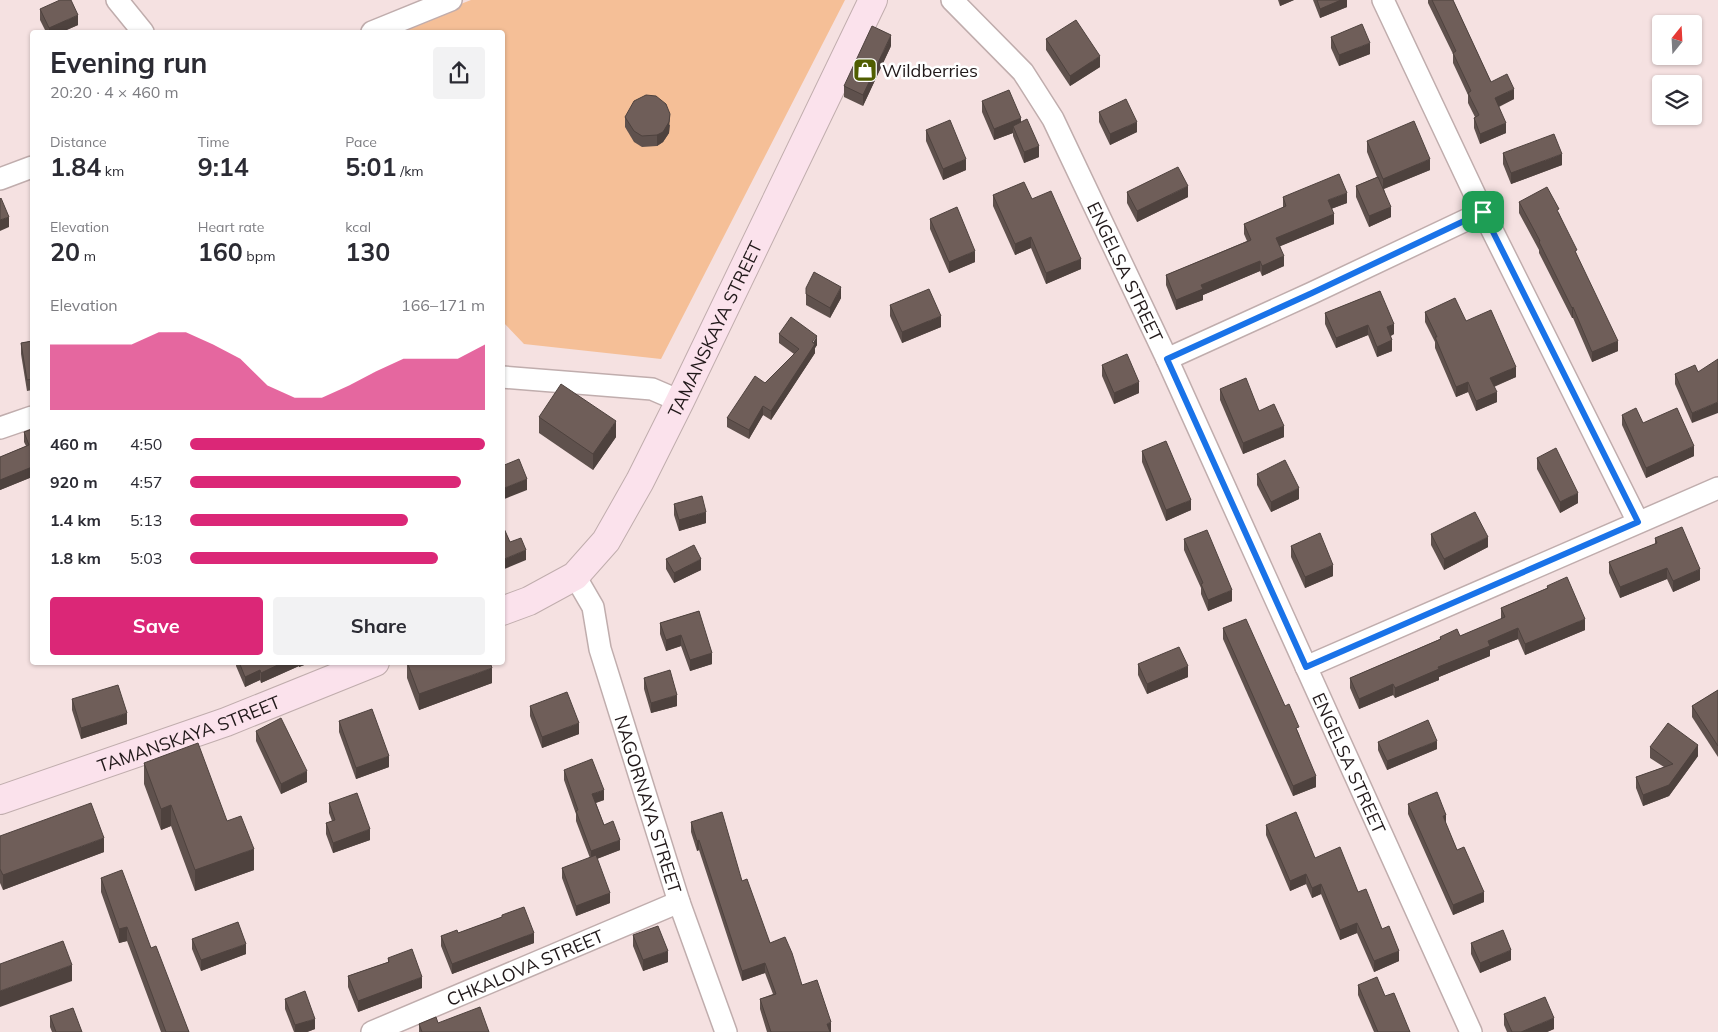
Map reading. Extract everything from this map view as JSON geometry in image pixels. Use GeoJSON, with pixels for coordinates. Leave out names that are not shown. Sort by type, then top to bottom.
{"type":"FeatureCollection","features":[{"type":"Feature","properties":{"kind":"street"},"geometry":{"type":"LineString","coordinates":[[117,0],[141,30]]}},
{"type":"Feature","properties":{"kind":"street"},"geometry":{"type":"LineString","coordinates":[[375,30],[414,7],[451,0]]}},
{"type":"Feature","properties":{"kind":"street","name":"TAMANSKAYA STREET"},"geometry":{"type":"LineString","coordinates":[[505,610],[529,601],[575,576],[606,541],[640,481],[680,401],[874,0]]}},
{"type":"Feature","properties":{"kind":"street","name":"ENGELSA STREET"},"geometry":{"type":"LineString","coordinates":[[952,0],[1023,72],[1054,120],[1167,359],[1471,1032]]}},
{"type":"Feature","properties":{"kind":"street"},"geometry":{"type":"LineString","coordinates":[[1384,0],[1483,212],[1638,522]]}},
{"type":"Feature","properties":{"kind":"street"},"geometry":{"type":"LineString","coordinates":[[0,179],[30,168]]}},
{"type":"Feature","properties":{"kind":"street"},"geometry":{"type":"LineString","coordinates":[[1167,359],[1483,212]]}},
{"type":"Feature","properties":{"kind":"street"},"geometry":{"type":"LineString","coordinates":[[505,378],[652,389],[680,401]]}},
{"type":"Feature","properties":{"kind":"street"},"geometry":{"type":"LineString","coordinates":[[0,428],[30,418]]}},
{"type":"Feature","properties":{"kind":"street"},"geometry":{"type":"LineString","coordinates":[[1306,667],[1718,488]]}},
{"type":"Feature","properties":{"kind":"street","name":"NAGORNAYA STREET"},"geometry":{"type":"LineString","coordinates":[[575,576],[593,606],[600,649],[678,902],[726,1032]]}},
{"type":"Feature","properties":{"kind":"street","name":"TAMANSKAYA STREET"},"geometry":{"type":"LineString","coordinates":[[0,800],[226,722],[368,665]]}},
{"type":"Feature","properties":{"kind":"street","name":"CHKALOVA STREET"},"geometry":{"type":"LineString","coordinates":[[372,1032],[678,902]]}},
{"type":"Feature","properties":{"kind":"shaded area"},"geometry":{"type":"Polygon","coordinates":[[[471,0],[845,0],[661,359],[524,344],[505,324],[505,30],[394,30],[471,0]]]}},
{"type":"Feature","properties":{"kind":"building"},"geometry":{"type":"Polygon","coordinates":[[[60,0],[71,0],[78,15],[49,28],[40,9],[60,0]]]}},
{"type":"Feature","properties":{"kind":"building"},"geometry":{"type":"Polygon","coordinates":[[[1317,0],[1341,0],[1320,9],[1317,0]]]}},
{"type":"Feature","properties":{"kind":"building"},"geometry":{"type":"Polygon","coordinates":[[[1432,0],[1453,0],[1491,82],[1507,74],[1514,89],[1495,98],[1506,123],[1480,134],[1474,118],[1479,115],[1468,93],[1471,91],[1453,53],[1456,51],[1432,0]]]}},
{"type":"Feature","properties":{"kind":"building"},"geometry":{"type":"Polygon","coordinates":[[[1076,20],[1100,56],[1070,76],[1046,39],[1076,20]]]}},
{"type":"Feature","properties":{"kind":"building"},"geometry":{"type":"Polygon","coordinates":[[[1362,24],[1370,43],[1339,55],[1331,37],[1362,24]]]}},
{"type":"Feature","properties":{"kind":"building","name":"Wildberries"},"geometry":{"type":"Polygon","coordinates":[[[872,26],[891,35],[863,95],[844,86],[872,26]]]}},
{"type":"Feature","properties":{"kind":"building"},"geometry":{"type":"Polygon","coordinates":[[[1009,90],[1021,118],[994,129],[982,101],[1009,90]]]}},
{"type":"Feature","properties":{"kind":"building"},"geometry":{"type":"Polygon","coordinates":[[[646,95],[656,96],[666,104],[670,114],[669,122],[663,132],[657,135],[642,136],[634,131],[625,117],[634,101],[646,95]]]}},
{"type":"Feature","properties":{"kind":"building"},"geometry":{"type":"Polygon","coordinates":[[[1126,99],[1137,122],[1110,134],[1099,112],[1126,99]]]}},
{"type":"Feature","properties":{"kind":"building"},"geometry":{"type":"Polygon","coordinates":[[[1027,119],[1039,146],[1024,152],[1013,126],[1027,119]]]}},
{"type":"Feature","properties":{"kind":"building"},"geometry":{"type":"Polygon","coordinates":[[[950,120],[966,159],[943,169],[926,130],[950,120]]]}},
{"type":"Feature","properties":{"kind":"building"},"geometry":{"type":"Polygon","coordinates":[[[1414,121],[1430,159],[1383,179],[1367,141],[1414,121]]]}},
{"type":"Feature","properties":{"kind":"building"},"geometry":{"type":"Polygon","coordinates":[[[1554,134],[1562,154],[1511,173],[1503,153],[1554,134]]]}},
{"type":"Feature","properties":{"kind":"building"},"geometry":{"type":"Polygon","coordinates":[[[1178,167],[1188,186],[1137,211],[1127,192],[1178,167]]]}},
{"type":"Feature","properties":{"kind":"building"},"geometry":{"type":"Polygon","coordinates":[[[1339,174],[1347,193],[1328,200],[1334,214],[1276,238],[1284,256],[1262,266],[1260,261],[1201,285],[1203,289],[1176,300],[1166,275],[1251,240],[1244,224],[1286,206],[1283,197],[1339,174]]]}},
{"type":"Feature","properties":{"kind":"building"},"geometry":{"type":"Polygon","coordinates":[[[1378,177],[1391,207],[1369,216],[1356,186],[1378,177]]]}},
{"type":"Feature","properties":{"kind":"building"},"geometry":{"type":"Polygon","coordinates":[[[1024,182],[1032,199],[1051,191],[1081,259],[1046,273],[1031,237],[1015,244],[993,195],[1024,182]]]}},
{"type":"Feature","properties":{"kind":"building"},"geometry":{"type":"Polygon","coordinates":[[[1547,187],[1559,209],[1557,210],[1577,250],[1575,251],[1618,341],[1592,352],[1573,307],[1519,202],[1547,187]]]}},
{"type":"Feature","properties":{"kind":"building"},"geometry":{"type":"Polygon","coordinates":[[[0,199],[9,217],[0,220],[0,199]]]}},
{"type":"Feature","properties":{"kind":"building"},"geometry":{"type":"Polygon","coordinates":[[[957,207],[975,251],[949,262],[930,219],[957,207]]]}},
{"type":"Feature","properties":{"kind":"building"},"geometry":{"type":"Polygon","coordinates":[[[814,272],[841,287],[830,308],[806,294],[806,288],[814,272]]]}},
{"type":"Feature","properties":{"kind":"building"},"geometry":{"type":"Polygon","coordinates":[[[929,289],[941,316],[902,332],[890,305],[929,289]]]}},
{"type":"Feature","properties":{"kind":"building"},"geometry":{"type":"Polygon","coordinates":[[[1380,291],[1394,324],[1387,327],[1392,340],[1377,347],[1368,325],[1336,338],[1325,313],[1380,291]]]}},
{"type":"Feature","properties":{"kind":"building"},"geometry":{"type":"Polygon","coordinates":[[[1455,298],[1466,321],[1491,310],[1516,367],[1490,378],[1497,392],[1476,401],[1468,382],[1456,387],[1435,337],[1437,337],[1425,312],[1455,298]]]}},
{"type":"Feature","properties":{"kind":"building"},"geometry":{"type":"Polygon","coordinates":[[[791,317],[817,336],[812,342],[815,344],[771,411],[763,406],[749,430],[727,418],[755,376],[765,383],[799,349],[779,334],[791,317]]]}},
{"type":"Feature","properties":{"kind":"building"},"geometry":{"type":"Polygon","coordinates":[[[30,341],[30,379],[27,380],[21,343],[30,341]]]}},
{"type":"Feature","properties":{"kind":"building"},"geometry":{"type":"Polygon","coordinates":[[[1127,354],[1139,382],[1114,393],[1102,365],[1127,354]]]}},
{"type":"Feature","properties":{"kind":"building"},"geometry":{"type":"Polygon","coordinates":[[[1718,359],[1718,402],[1692,413],[1675,374],[1695,365],[1698,372],[1718,359]]]}},
{"type":"Feature","properties":{"kind":"building"},"geometry":{"type":"Polygon","coordinates":[[[1246,378],[1259,411],[1274,404],[1284,426],[1243,443],[1220,389],[1246,378]]]}},
{"type":"Feature","properties":{"kind":"building"},"geometry":{"type":"Polygon","coordinates":[[[561,384],[616,421],[593,454],[539,417],[561,384]]]}},
{"type":"Feature","properties":{"kind":"building"},"geometry":{"type":"Polygon","coordinates":[[[1636,408],[1643,423],[1677,408],[1694,446],[1646,468],[1622,415],[1636,408]]]}},
{"type":"Feature","properties":{"kind":"building"},"geometry":{"type":"Polygon","coordinates":[[[30,430],[30,468],[0,480],[0,457],[29,445],[24,432],[30,430]]]}},
{"type":"Feature","properties":{"kind":"building"},"geometry":{"type":"Polygon","coordinates":[[[1166,441],[1191,500],[1166,510],[1142,451],[1166,441]]]}},
{"type":"Feature","properties":{"kind":"building"},"geometry":{"type":"Polygon","coordinates":[[[1556,448],[1578,493],[1560,502],[1537,458],[1556,448]]]}},
{"type":"Feature","properties":{"kind":"building"},"geometry":{"type":"Polygon","coordinates":[[[519,459],[527,479],[505,488],[505,465],[519,459]]]}},
{"type":"Feature","properties":{"kind":"building"},"geometry":{"type":"Polygon","coordinates":[[[1285,460],[1299,488],[1271,502],[1257,474],[1285,460]]]}},
{"type":"Feature","properties":{"kind":"building"},"geometry":{"type":"Polygon","coordinates":[[[702,496],[706,512],[679,520],[674,504],[702,496]]]}},
{"type":"Feature","properties":{"kind":"building"},"geometry":{"type":"Polygon","coordinates":[[[1475,512],[1488,537],[1444,559],[1431,534],[1475,512]]]}},
{"type":"Feature","properties":{"kind":"building"},"geometry":{"type":"Polygon","coordinates":[[[1682,527],[1700,569],[1673,581],[1667,568],[1620,587],[1609,562],[1657,543],[1655,538],[1682,527]]]}},
{"type":"Feature","properties":{"kind":"building"},"geometry":{"type":"Polygon","coordinates":[[[1207,530],[1232,590],[1208,600],[1201,584],[1203,583],[1184,539],[1207,530]]]}},
{"type":"Feature","properties":{"kind":"building"},"geometry":{"type":"Polygon","coordinates":[[[505,531],[510,542],[521,538],[526,550],[505,559],[505,531]]]}},
{"type":"Feature","properties":{"kind":"building"},"geometry":{"type":"Polygon","coordinates":[[[1320,533],[1333,565],[1305,577],[1291,546],[1320,533]]]}},
{"type":"Feature","properties":{"kind":"building"},"geometry":{"type":"Polygon","coordinates":[[[694,545],[701,559],[674,573],[666,559],[694,545]]]}},
{"type":"Feature","properties":{"kind":"building"},"geometry":{"type":"Polygon","coordinates":[[[1567,577],[1585,619],[1525,644],[1518,628],[1488,641],[1490,646],[1438,667],[1439,669],[1395,688],[1393,684],[1359,699],[1350,678],[1441,639],[1440,637],[1457,629],[1460,636],[1505,617],[1501,608],[1548,588],[1547,586],[1567,577]]]}},
{"type":"Feature","properties":{"kind":"building"},"geometry":{"type":"Polygon","coordinates":[[[699,611],[712,653],[690,660],[681,635],[666,640],[660,623],[699,611]]]}},
{"type":"Feature","properties":{"kind":"building"},"geometry":{"type":"Polygon","coordinates":[[[1246,619],[1285,706],[1289,704],[1299,727],[1296,728],[1316,776],[1293,786],[1223,628],[1246,619]]]}},
{"type":"Feature","properties":{"kind":"building"},"geometry":{"type":"Polygon","coordinates":[[[1179,647],[1188,666],[1147,684],[1138,664],[1179,647]]]}},
{"type":"Feature","properties":{"kind":"building"},"geometry":{"type":"Polygon","coordinates":[[[240,665],[278,665],[261,673],[260,670],[245,677],[240,665]]]}},
{"type":"Feature","properties":{"kind":"building"},"geometry":{"type":"Polygon","coordinates":[[[408,665],[491,665],[492,668],[419,694],[408,665]]]}},
{"type":"Feature","properties":{"kind":"building"},"geometry":{"type":"Polygon","coordinates":[[[670,670],[677,695],[651,703],[644,678],[670,670]]]}},
{"type":"Feature","properties":{"kind":"building"},"geometry":{"type":"Polygon","coordinates":[[[118,685],[127,713],[81,728],[72,699],[118,685]]]}},
{"type":"Feature","properties":{"kind":"building"},"geometry":{"type":"Polygon","coordinates":[[[1718,690],[1718,746],[1692,706],[1718,690]]]}},
{"type":"Feature","properties":{"kind":"building"},"geometry":{"type":"Polygon","coordinates":[[[567,692],[579,723],[542,737],[530,706],[567,692]]]}},
{"type":"Feature","properties":{"kind":"building"},"geometry":{"type":"Polygon","coordinates":[[[372,709],[389,756],[356,768],[339,721],[372,709]]]}},
{"type":"Feature","properties":{"kind":"building"},"geometry":{"type":"Polygon","coordinates":[[[281,718],[307,771],[281,784],[256,731],[281,718]]]}},
{"type":"Feature","properties":{"kind":"building"},"geometry":{"type":"Polygon","coordinates":[[[1428,720],[1437,741],[1387,761],[1378,742],[1428,720]]]}},
{"type":"Feature","properties":{"kind":"building"},"geometry":{"type":"Polygon","coordinates":[[[1668,723],[1698,745],[1669,785],[1643,795],[1636,777],[1673,764],[1650,747],[1668,723]]]}},
{"type":"Feature","properties":{"kind":"building"},"geometry":{"type":"Polygon","coordinates":[[[198,743],[227,821],[241,816],[254,849],[195,870],[171,805],[161,809],[144,763],[198,743]]]}},
{"type":"Feature","properties":{"kind":"building"},"geometry":{"type":"Polygon","coordinates":[[[592,759],[604,790],[592,794],[604,825],[613,821],[620,840],[591,851],[576,811],[578,810],[564,770],[592,759]]]}},
{"type":"Feature","properties":{"kind":"building"},"geometry":{"type":"Polygon","coordinates":[[[1437,792],[1446,815],[1443,816],[1457,850],[1464,847],[1484,892],[1453,905],[1408,804],[1437,792]]]}},
{"type":"Feature","properties":{"kind":"building"},"geometry":{"type":"Polygon","coordinates":[[[357,793],[370,829],[333,843],[326,823],[335,820],[329,803],[357,793]]]}},
{"type":"Feature","properties":{"kind":"building"},"geometry":{"type":"Polygon","coordinates":[[[91,803],[104,838],[3,875],[0,869],[0,836],[91,803]]]}},
{"type":"Feature","properties":{"kind":"building"},"geometry":{"type":"Polygon","coordinates":[[[722,812],[742,881],[747,879],[770,943],[785,937],[802,985],[817,980],[831,1022],[827,1024],[830,1032],[771,1032],[760,999],[776,994],[765,963],[742,971],[699,840],[697,841],[691,822],[722,812]]]}},
{"type":"Feature","properties":{"kind":"building"},"geometry":{"type":"Polygon","coordinates":[[[1296,812],[1315,858],[1340,847],[1358,892],[1366,889],[1382,929],[1389,926],[1399,951],[1374,961],[1357,923],[1340,930],[1321,884],[1312,888],[1306,874],[1290,881],[1266,825],[1296,812]]]}},
{"type":"Feature","properties":{"kind":"building"},"geometry":{"type":"Polygon","coordinates":[[[596,855],[610,893],[576,906],[562,868],[596,855]]]}},
{"type":"Feature","properties":{"kind":"building"},"geometry":{"type":"Polygon","coordinates":[[[122,870],[151,948],[156,946],[189,1032],[166,1032],[127,927],[119,929],[101,878],[122,870]]]}},
{"type":"Feature","properties":{"kind":"building"},"geometry":{"type":"Polygon","coordinates":[[[524,907],[534,933],[452,964],[441,936],[457,930],[458,933],[524,907]]]}},
{"type":"Feature","properties":{"kind":"building"},"geometry":{"type":"Polygon","coordinates":[[[238,922],[246,944],[201,960],[192,939],[238,922]]]}},
{"type":"Feature","properties":{"kind":"building"},"geometry":{"type":"Polygon","coordinates":[[[658,926],[668,951],[643,960],[633,935],[658,926]]]}},
{"type":"Feature","properties":{"kind":"building"},"geometry":{"type":"Polygon","coordinates":[[[1503,930],[1511,950],[1480,963],[1471,943],[1503,930]]]}},
{"type":"Feature","properties":{"kind":"building"},"geometry":{"type":"Polygon","coordinates":[[[63,941],[72,965],[0,991],[0,964],[63,941]]]}},
{"type":"Feature","properties":{"kind":"building"},"geometry":{"type":"Polygon","coordinates":[[[412,949],[422,977],[358,1001],[348,976],[389,962],[388,958],[412,949]]]}},
{"type":"Feature","properties":{"kind":"building"},"geometry":{"type":"Polygon","coordinates":[[[1377,977],[1385,996],[1394,993],[1410,1032],[1378,1032],[1358,985],[1377,977]]]}},
{"type":"Feature","properties":{"kind":"building"},"geometry":{"type":"Polygon","coordinates":[[[305,991],[315,1019],[295,1025],[285,999],[305,991]]]}},
{"type":"Feature","properties":{"kind":"building"},"geometry":{"type":"Polygon","coordinates":[[[1545,997],[1554,1018],[1521,1032],[1512,1032],[1504,1014],[1545,997]]]}},
{"type":"Feature","properties":{"kind":"building"},"geometry":{"type":"Polygon","coordinates":[[[480,1007],[489,1032],[422,1032],[419,1024],[436,1017],[438,1023],[480,1007]]]}},
{"type":"Feature","properties":{"kind":"building"},"geometry":{"type":"Polygon","coordinates":[[[73,1008],[82,1032],[56,1032],[50,1016],[73,1008]]]}},
{"type":"Feature","properties":{"kind":"place","name":"Wildberries"},"geometry":{"type":"Point","coordinates":[865,70]}},
{"type":"Feature","properties":{"kind":"route"},"geometry":{"type":"LineString","coordinates":[[1483,212],[1638,522],[1306,667],[1167,359],[1483,212]]}}]}
